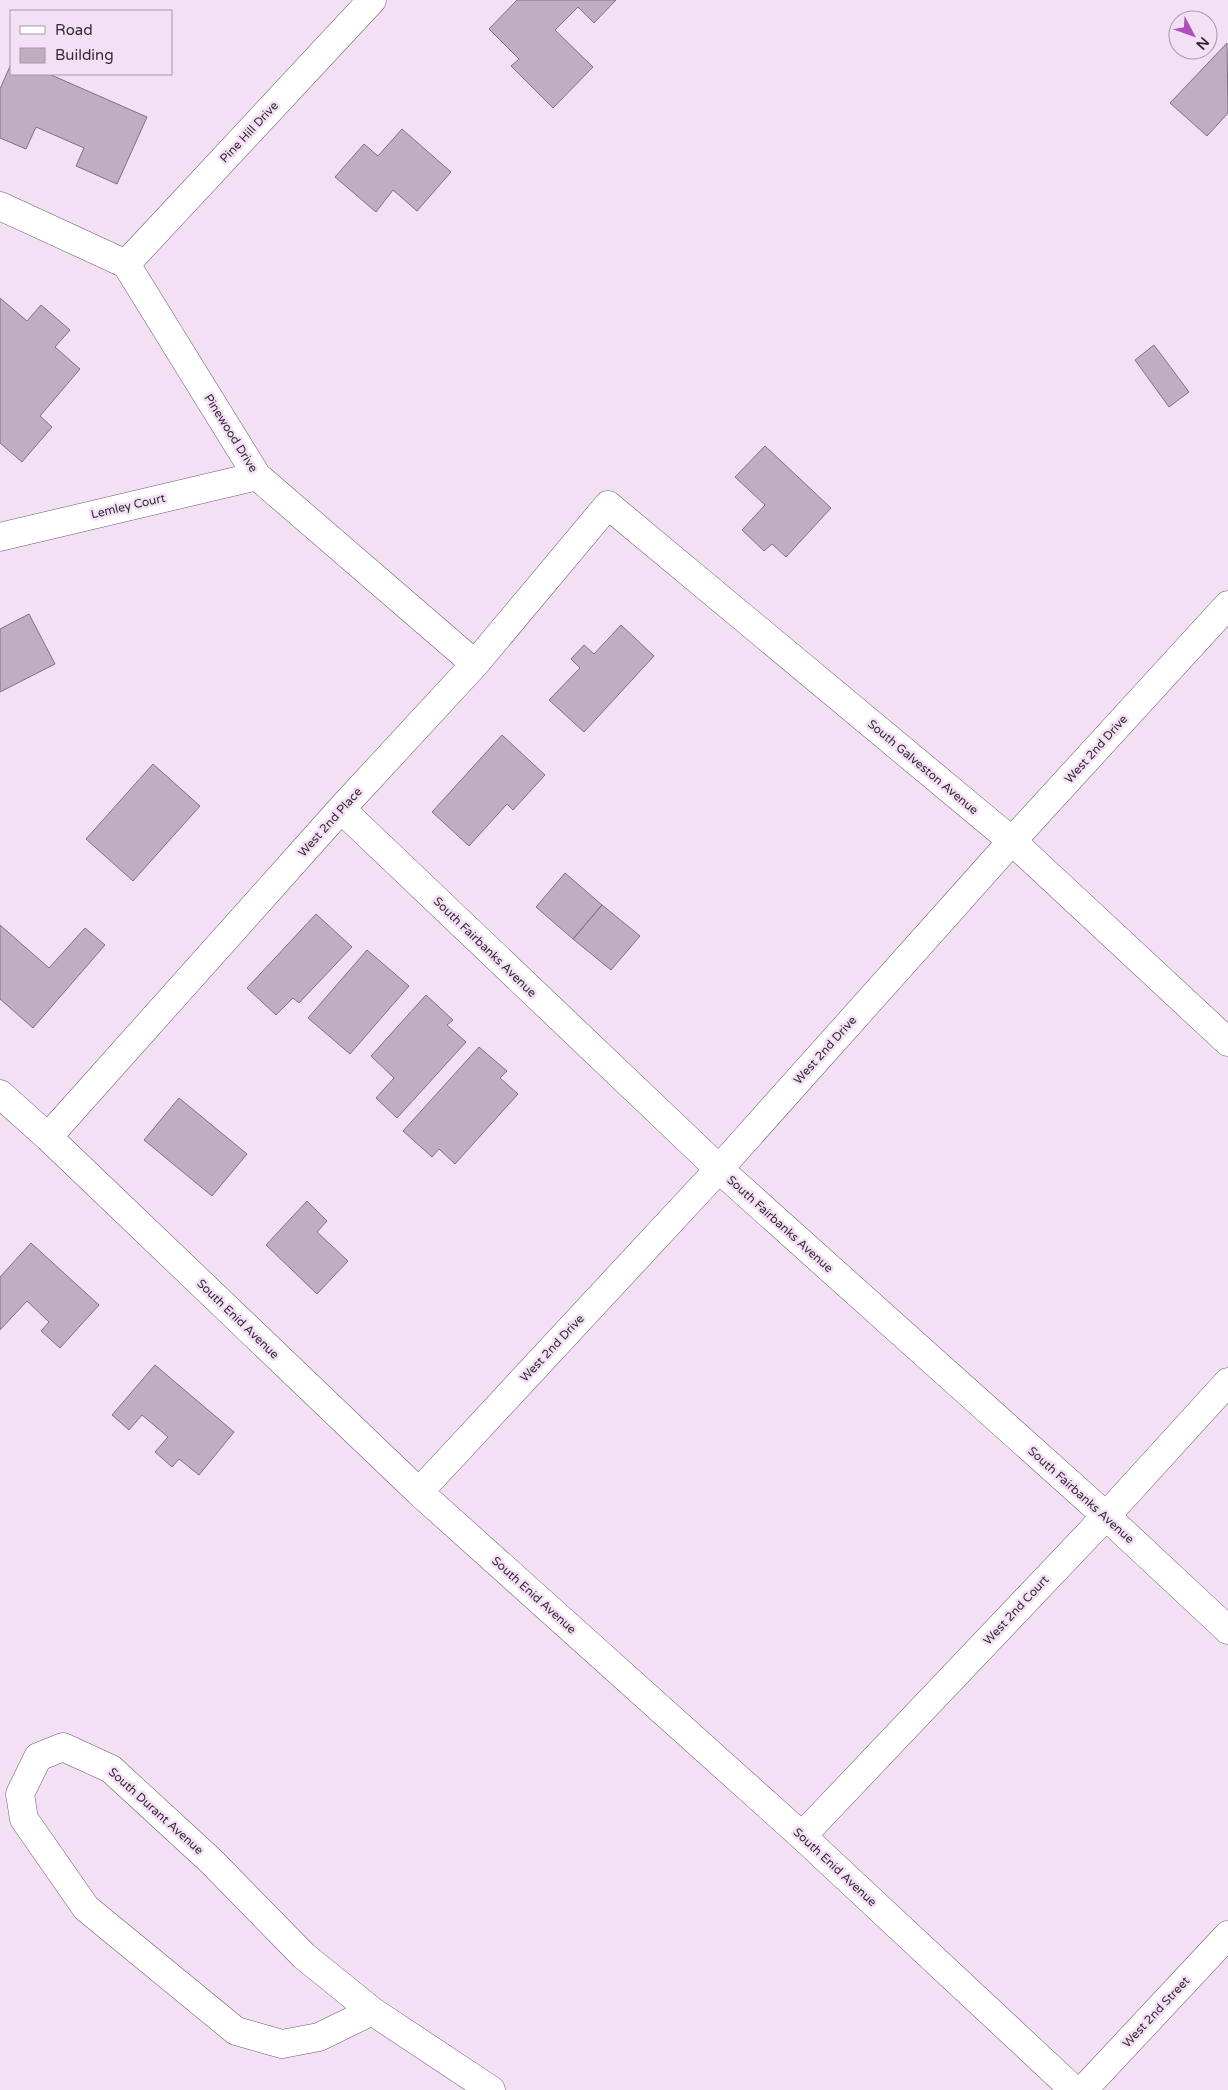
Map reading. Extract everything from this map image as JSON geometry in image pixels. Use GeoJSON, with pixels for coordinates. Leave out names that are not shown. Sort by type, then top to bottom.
{"type":"FeatureCollection","features":[{"type":"Feature","properties":{"kind":"street","name":"Pine Hill Drive"},"geometry":{"type":"LineString","coordinates":[[126,264],[372,0]]}},
{"type":"Feature","properties":{"kind":"street"},"geometry":{"type":"LineString","coordinates":[[0,206],[126,264]]}},
{"type":"Feature","properties":{"kind":"street","name":"Pinewood Drive"},"geometry":{"type":"LineString","coordinates":[[126,264],[257,476],[475,664]]}},
{"type":"Feature","properties":{"kind":"street","name":"Lemley Court"},"geometry":{"type":"LineString","coordinates":[[0,537],[257,476]]}},
{"type":"Feature","properties":{"kind":"street","name":"West 2nd Place"},"geometry":{"type":"LineString","coordinates":[[48,1137],[341,809],[475,664],[608,505]]}},
{"type":"Feature","properties":{"kind":"street","name":"South Galveston Avenue"},"geometry":{"type":"LineString","coordinates":[[608,505],[1012,841],[1228,1042]]}},
{"type":"Feature","properties":{"kind":"street","name":"West 2nd Drive"},"geometry":{"type":"LineString","coordinates":[[419,1492],[719,1169],[1012,841],[1228,604]]}},
{"type":"Feature","properties":{"kind":"street","name":"South Fairbanks Avenue"},"geometry":{"type":"LineString","coordinates":[[341,809],[719,1169],[1106,1516],[1228,1630]]}},
{"type":"Feature","properties":{"kind":"street","name":"South Enid Avenue"},"geometry":{"type":"LineString","coordinates":[[0,1094],[48,1137],[419,1492],[802,1836],[1074,2090]]}},
{"type":"Feature","properties":{"kind":"street","name":"West 2nd Court"},"geometry":{"type":"LineString","coordinates":[[802,1836],[1106,1516],[1228,1382]]}},
{"type":"Feature","properties":{"kind":"street","name":"South Durant Avenue"},"geometry":{"type":"LineString","coordinates":[[372,2011],[319,2037],[282,2044],[236,2031],[86,1908],[24,1819],[20,1794],[38,1757],[63,1747],[111,1769],[211,1860],[304,1956],[372,2011],[492,2090]]}},
{"type":"Feature","properties":{"kind":"street","name":"West 2nd Street"},"geometry":{"type":"LineString","coordinates":[[1083,2090],[1228,1935]]}},
{"type":"Feature","properties":{"kind":"building"},"geometry":{"type":"Polygon","coordinates":[[[517,0],[616,0],[594,23],[578,7],[555,30],[593,67],[553,108],[511,66],[519,59],[489,29],[517,0]]]}},
{"type":"Feature","properties":{"kind":"building"},"geometry":{"type":"Polygon","coordinates":[[[1227,43],[1228,113],[1207,136],[1170,103],[1211,60],[1218,60],[1218,52],[1227,43]]]}},
{"type":"Feature","properties":{"kind":"building"},"geometry":{"type":"Polygon","coordinates":[[[10,66],[10,75],[51,75],[147,117],[117,184],[76,166],[84,148],[36,127],[26,149],[0,138],[0,89],[10,66]]]}},
{"type":"Feature","properties":{"kind":"building"},"geometry":{"type":"Polygon","coordinates":[[[402,129],[451,172],[417,211],[393,190],[376,212],[335,177],[364,144],[378,156],[402,129]]]}},
{"type":"Feature","properties":{"kind":"building"},"geometry":{"type":"Polygon","coordinates":[[[0,298],[27,321],[41,305],[70,330],[55,347],[80,369],[40,416],[52,427],[22,462],[0,443],[0,298]]]}},
{"type":"Feature","properties":{"kind":"building"},"geometry":{"type":"Polygon","coordinates":[[[1154,345],[1189,392],[1169,407],[1135,360],[1154,345]]]}},
{"type":"Feature","properties":{"kind":"building"},"geometry":{"type":"Polygon","coordinates":[[[765,446],[831,508],[786,557],[772,544],[764,551],[742,530],[765,505],[735,477],[765,446]]]}},
{"type":"Feature","properties":{"kind":"building"},"geometry":{"type":"Polygon","coordinates":[[[29,614],[55,664],[0,692],[0,629],[29,614]]]}},
{"type":"Feature","properties":{"kind":"building"},"geometry":{"type":"Polygon","coordinates":[[[621,625],[654,656],[584,732],[549,700],[580,668],[571,659],[584,645],[594,654],[621,625]]]}},
{"type":"Feature","properties":{"kind":"building"},"geometry":{"type":"Polygon","coordinates":[[[502,735],[545,775],[513,810],[507,804],[469,846],[432,812],[502,735]]]}},
{"type":"Feature","properties":{"kind":"building"},"geometry":{"type":"Polygon","coordinates":[[[153,764],[200,806],[133,881],[86,839],[153,764]]]}},
{"type":"Feature","properties":{"kind":"building"},"geometry":{"type":"Polygon","coordinates":[[[565,873],[602,905],[573,939],[536,907],[565,873]]]}},
{"type":"Feature","properties":{"kind":"building"},"geometry":{"type":"Polygon","coordinates":[[[602,905],[640,936],[611,970],[573,939],[602,905]]]}},
{"type":"Feature","properties":{"kind":"building"},"geometry":{"type":"Polygon","coordinates":[[[316,914],[352,947],[299,1003],[293,998],[276,1015],[247,988],[316,914]]]}},
{"type":"Feature","properties":{"kind":"building"},"geometry":{"type":"Polygon","coordinates":[[[0,925],[49,968],[85,928],[105,945],[33,1028],[0,999],[0,925]]]}},
{"type":"Feature","properties":{"kind":"building"},"geometry":{"type":"Polygon","coordinates":[[[367,950],[409,986],[350,1054],[308,1018],[367,950]]]}},
{"type":"Feature","properties":{"kind":"building"},"geometry":{"type":"Polygon","coordinates":[[[426,995],[453,1020],[447,1025],[466,1042],[397,1118],[376,1098],[394,1078],[371,1056],[426,995]]]}},
{"type":"Feature","properties":{"kind":"building"},"geometry":{"type":"Polygon","coordinates":[[[479,1047],[507,1071],[500,1078],[518,1094],[455,1164],[439,1149],[432,1157],[403,1131],[479,1047]]]}},
{"type":"Feature","properties":{"kind":"building"},"geometry":{"type":"Polygon","coordinates":[[[179,1098],[247,1154],[212,1196],[144,1140],[179,1098]]]}},
{"type":"Feature","properties":{"kind":"building"},"geometry":{"type":"Polygon","coordinates":[[[307,1201],[327,1221],[317,1232],[348,1261],[317,1294],[266,1245],[307,1201]]]}},
{"type":"Feature","properties":{"kind":"building"},"geometry":{"type":"Polygon","coordinates":[[[31,1243],[99,1305],[60,1348],[41,1331],[49,1322],[27,1301],[0,1330],[0,1277],[31,1243]]]}},
{"type":"Feature","properties":{"kind":"building"},"geometry":{"type":"Polygon","coordinates":[[[155,1365],[234,1432],[199,1475],[179,1459],[172,1467],[155,1452],[168,1437],[142,1415],[129,1430],[112,1415],[155,1365]]]}}]}
